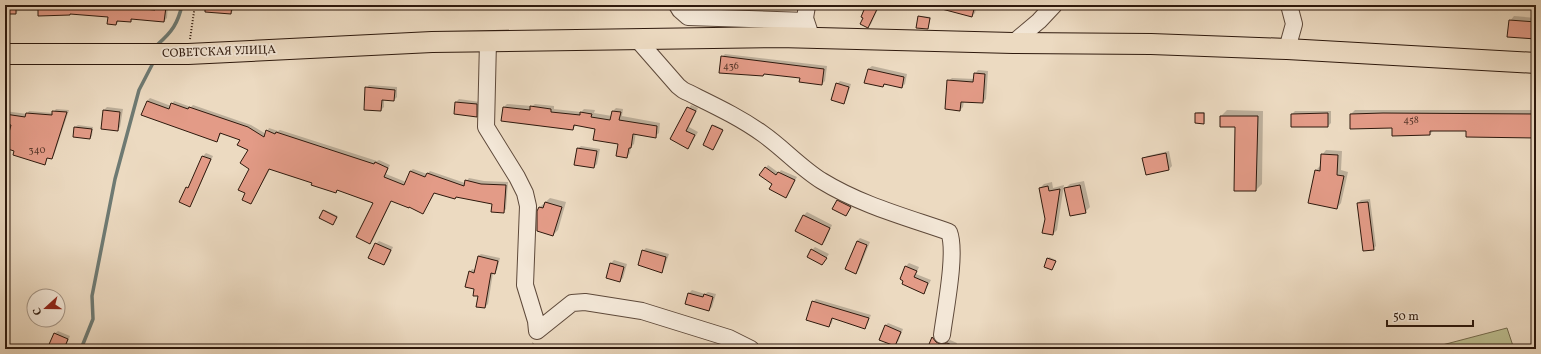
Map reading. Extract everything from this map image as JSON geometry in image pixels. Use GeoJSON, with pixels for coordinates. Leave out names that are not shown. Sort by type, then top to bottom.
{"type":"FeatureCollection","features":[{"type":"Feature","properties":{"kind":"main road","name":"СОВЕТСКАЯ УЛИЦА"},"geometry":{"type":"LineString","coordinates":[[5,54],[188,54],[432,42],[636,38],[809,29],[1013,43],[1150,44],[1288,49],[1536,63]]}},
{"type":"Feature","properties":{"kind":"lane"},"geometry":{"type":"LineString","coordinates":[[677,5],[688,17],[809,29],[808,5]]}},
{"type":"Feature","properties":{"kind":"lane"},"geometry":{"type":"LineString","coordinates":[[1013,43],[1039,21],[1054,5]]}},
{"type":"Feature","properties":{"kind":"lane"},"geometry":{"type":"LineString","coordinates":[[1288,49],[1294,24],[1291,6]]}},
{"type":"Feature","properties":{"kind":"lane"},"geometry":{"type":"LineString","coordinates":[[636,38],[683,90],[736,116],[764,135],[821,180],[853,198],[949,232],[952,239],[951,261],[942,335]]}},
{"type":"Feature","properties":{"kind":"lane"},"geometry":{"type":"LineString","coordinates":[[488,41],[486,127],[526,193],[528,206],[525,285],[536,321],[537,331],[572,304],[585,302],[642,311],[729,338],[751,349]]}},
{"type":"Feature","properties":{"kind":"path"},"geometry":{"type":"LineString","coordinates":[[188,54],[195,5]]}},
{"type":"Feature","properties":{"kind":"green space"},"geometry":{"type":"Polygon","coordinates":[[[1507,328],[1514,349],[1427,349],[1507,328]]]}},
{"type":"Feature","properties":{"kind":"building"},"geometry":{"type":"Polygon","coordinates":[[[5,5],[16,5],[16,14],[5,14],[5,5]]]}},
{"type":"Feature","properties":{"kind":"building"},"geometry":{"type":"Polygon","coordinates":[[[38,5],[133,5],[132,8],[155,10],[155,6],[166,7],[164,22],[131,19],[131,22],[117,21],[116,25],[107,24],[108,17],[70,14],[38,16],[38,5]]]}},
{"type":"Feature","properties":{"kind":"building"},"geometry":{"type":"Polygon","coordinates":[[[205,5],[232,5],[231,14],[205,12],[205,5]]]}},
{"type":"Feature","properties":{"kind":"building"},"geometry":{"type":"Polygon","coordinates":[[[866,5],[879,5],[868,28],[860,24],[866,5]]]}},
{"type":"Feature","properties":{"kind":"building"},"geometry":{"type":"Polygon","coordinates":[[[939,5],[975,5],[972,17],[938,8],[939,5]]]}},
{"type":"Feature","properties":{"kind":"building"},"geometry":{"type":"Polygon","coordinates":[[[918,16],[930,18],[928,29],[916,28],[918,16]]]}},
{"type":"Feature","properties":{"kind":"building"},"geometry":{"type":"Polygon","coordinates":[[[1509,20],[1536,22],[1536,39],[1507,37],[1509,20]]]}},
{"type":"Feature","properties":{"kind":"building"},"geometry":{"type":"Polygon","coordinates":[[[721,56],[824,69],[822,85],[799,82],[800,78],[764,74],[763,76],[719,73],[721,56]]]}},
{"type":"Feature","properties":{"kind":"building"},"geometry":{"type":"Polygon","coordinates":[[[868,69],[904,77],[902,88],[884,84],[883,87],[864,83],[868,69]]]}},
{"type":"Feature","properties":{"kind":"building"},"geometry":{"type":"Polygon","coordinates":[[[974,73],[985,74],[983,103],[961,102],[960,111],[945,109],[947,80],[973,82],[974,73]]]}},
{"type":"Feature","properties":{"kind":"building"},"geometry":{"type":"Polygon","coordinates":[[[836,83],[849,87],[844,104],[831,100],[836,83]]]}},
{"type":"Feature","properties":{"kind":"building"},"geometry":{"type":"Polygon","coordinates":[[[365,87],[395,90],[394,101],[382,100],[381,111],[364,110],[365,87]]]}},
{"type":"Feature","properties":{"kind":"building"},"geometry":{"type":"Polygon","coordinates":[[[147,101],[169,109],[171,103],[188,109],[189,107],[248,127],[264,137],[266,130],[275,134],[276,132],[374,164],[375,162],[388,168],[384,177],[404,185],[410,171],[425,177],[427,173],[464,186],[465,180],[481,184],[506,185],[504,213],[491,212],[492,204],[456,197],[455,199],[434,193],[423,214],[409,207],[391,201],[370,244],[356,237],[373,203],[337,190],[336,193],[311,185],[312,183],[269,169],[251,204],[242,200],[245,193],[238,190],[249,169],[240,163],[248,150],[237,145],[240,140],[220,133],[217,142],[141,115],[147,101]]]}},
{"type":"Feature","properties":{"kind":"building"},"geometry":{"type":"Polygon","coordinates":[[[455,102],[477,104],[477,117],[454,114],[455,102]]]}},
{"type":"Feature","properties":{"kind":"building"},"geometry":{"type":"Polygon","coordinates":[[[530,106],[551,109],[551,112],[580,115],[580,112],[592,114],[591,117],[610,120],[612,111],[621,112],[619,120],[657,126],[656,138],[633,134],[631,148],[629,148],[627,158],[616,156],[618,144],[593,140],[595,129],[574,125],[573,130],[501,121],[503,107],[530,110],[530,106]]]}},
{"type":"Feature","properties":{"kind":"building"},"geometry":{"type":"Polygon","coordinates":[[[687,107],[696,111],[686,131],[695,135],[688,149],[670,139],[687,107]]]}},
{"type":"Feature","properties":{"kind":"building"},"geometry":{"type":"Polygon","coordinates":[[[103,110],[120,112],[118,131],[101,129],[103,110]]]}},
{"type":"Feature","properties":{"kind":"building"},"geometry":{"type":"Polygon","coordinates":[[[52,111],[67,112],[52,159],[47,158],[45,165],[13,155],[14,151],[5,148],[11,125],[5,124],[5,114],[25,117],[26,113],[52,115],[52,111]]]}},
{"type":"Feature","properties":{"kind":"building"},"geometry":{"type":"Polygon","coordinates":[[[1195,113],[1204,113],[1204,124],[1195,123],[1195,113]]]}},
{"type":"Feature","properties":{"kind":"building"},"geometry":{"type":"Polygon","coordinates":[[[1328,113],[1328,127],[1291,127],[1291,114],[1328,113]]]}},
{"type":"Feature","properties":{"kind":"building"},"geometry":{"type":"Polygon","coordinates":[[[1350,114],[1536,114],[1536,138],[1466,137],[1466,131],[1430,131],[1430,135],[1392,136],[1392,128],[1350,129],[1350,114]]]}},
{"type":"Feature","properties":{"kind":"building"},"geometry":{"type":"Polygon","coordinates":[[[1220,116],[1258,116],[1256,191],[1234,191],[1235,127],[1220,127],[1220,116]]]}},
{"type":"Feature","properties":{"kind":"building"},"geometry":{"type":"Polygon","coordinates":[[[712,125],[723,130],[713,150],[703,145],[712,125]]]}},
{"type":"Feature","properties":{"kind":"building"},"geometry":{"type":"Polygon","coordinates":[[[74,127],[92,129],[90,139],[73,137],[74,127]]]}},
{"type":"Feature","properties":{"kind":"building"},"geometry":{"type":"Polygon","coordinates":[[[577,148],[597,151],[594,168],[574,165],[577,148]]]}},
{"type":"Feature","properties":{"kind":"building"},"geometry":{"type":"Polygon","coordinates":[[[1166,153],[1169,170],[1146,175],[1142,158],[1166,153]]]}},
{"type":"Feature","properties":{"kind":"building"},"geometry":{"type":"Polygon","coordinates":[[[1321,154],[1338,155],[1337,175],[1344,176],[1337,209],[1308,203],[1315,170],[1320,171],[1321,154]]]}},
{"type":"Feature","properties":{"kind":"building"},"geometry":{"type":"Polygon","coordinates":[[[202,156],[211,159],[190,207],[179,202],[186,187],[188,188],[202,156]]]}},
{"type":"Feature","properties":{"kind":"building"},"geometry":{"type":"Polygon","coordinates":[[[765,167],[776,175],[778,172],[795,180],[786,198],[769,189],[772,184],[759,175],[765,167]]]}},
{"type":"Feature","properties":{"kind":"building"},"geometry":{"type":"Polygon","coordinates":[[[1080,185],[1086,213],[1070,216],[1064,188],[1080,185]]]}},
{"type":"Feature","properties":{"kind":"building"},"geometry":{"type":"Polygon","coordinates":[[[1048,186],[1049,191],[1060,189],[1053,235],[1042,233],[1045,219],[1039,188],[1048,186]]]}},
{"type":"Feature","properties":{"kind":"building"},"geometry":{"type":"Polygon","coordinates":[[[837,200],[851,207],[846,216],[832,209],[837,200]]]}},
{"type":"Feature","properties":{"kind":"building"},"geometry":{"type":"Polygon","coordinates":[[[545,202],[562,207],[553,236],[537,231],[537,211],[539,207],[543,208],[545,202]]]}},
{"type":"Feature","properties":{"kind":"building"},"geometry":{"type":"Polygon","coordinates":[[[1368,202],[1374,250],[1363,251],[1357,203],[1368,202]]]}},
{"type":"Feature","properties":{"kind":"building"},"geometry":{"type":"Polygon","coordinates":[[[323,210],[337,217],[333,225],[319,218],[323,210]]]}},
{"type":"Feature","properties":{"kind":"building"},"geometry":{"type":"Polygon","coordinates":[[[803,215],[830,228],[822,245],[795,231],[803,215]]]}},
{"type":"Feature","properties":{"kind":"building"},"geometry":{"type":"Polygon","coordinates":[[[857,241],[867,245],[856,274],[845,269],[857,241]]]}},
{"type":"Feature","properties":{"kind":"building"},"geometry":{"type":"Polygon","coordinates":[[[375,243],[391,250],[384,265],[368,258],[375,243]]]}},
{"type":"Feature","properties":{"kind":"building"},"geometry":{"type":"Polygon","coordinates":[[[811,249],[827,258],[822,265],[807,257],[811,249]]]}},
{"type":"Feature","properties":{"kind":"building"},"geometry":{"type":"Polygon","coordinates":[[[642,250],[666,257],[662,273],[638,265],[642,250]]]}},
{"type":"Feature","properties":{"kind":"building"},"geometry":{"type":"Polygon","coordinates":[[[478,256],[498,261],[495,274],[491,273],[485,308],[476,307],[478,296],[473,296],[474,289],[465,287],[469,271],[474,273],[478,256]]]}},
{"type":"Feature","properties":{"kind":"building"},"geometry":{"type":"Polygon","coordinates":[[[1047,258],[1056,261],[1052,270],[1044,267],[1047,258]]]}},
{"type":"Feature","properties":{"kind":"building"},"geometry":{"type":"Polygon","coordinates":[[[610,263],[624,267],[620,282],[606,278],[610,263]]]}},
{"type":"Feature","properties":{"kind":"building"},"geometry":{"type":"Polygon","coordinates":[[[905,266],[917,271],[914,277],[928,283],[924,294],[902,284],[903,281],[900,279],[905,266]]]}},
{"type":"Feature","properties":{"kind":"building"},"geometry":{"type":"Polygon","coordinates":[[[688,293],[703,297],[704,294],[713,297],[709,311],[685,304],[688,293]]]}},
{"type":"Feature","properties":{"kind":"building"},"geometry":{"type":"Polygon","coordinates":[[[812,301],[869,318],[865,329],[832,318],[829,327],[806,320],[812,301]]]}},
{"type":"Feature","properties":{"kind":"building"},"geometry":{"type":"Polygon","coordinates":[[[885,325],[901,332],[895,346],[879,340],[885,325]]]}},
{"type":"Feature","properties":{"kind":"building"},"geometry":{"type":"Polygon","coordinates":[[[54,333],[68,339],[64,349],[47,349],[54,333]]]}},
{"type":"Feature","properties":{"kind":"building"},"geometry":{"type":"Polygon","coordinates":[[[932,337],[940,344],[947,343],[961,349],[927,349],[932,337]]]}},
{"type":"Feature","properties":{"kind":"waterway"},"geometry":{"type":"LineString","coordinates":[[158,44],[174,27],[179,17],[182,5]]}},
{"type":"Feature","properties":{"kind":"waterway"},"geometry":{"type":"LineString","coordinates":[[81,349],[93,319],[92,296],[115,179],[139,90],[153,63]]}}]}
